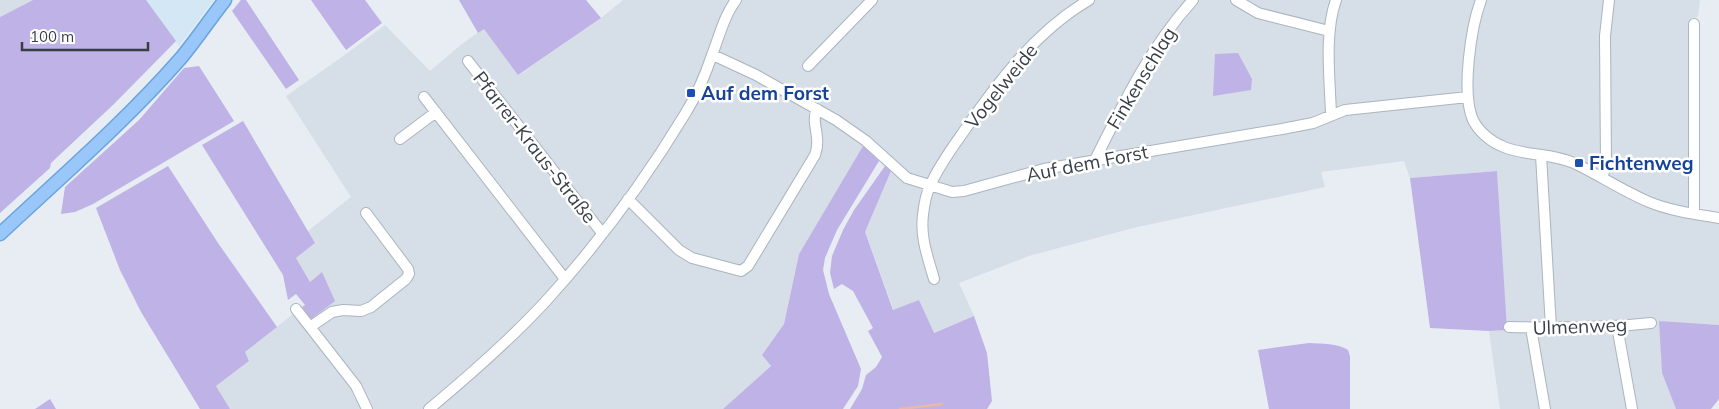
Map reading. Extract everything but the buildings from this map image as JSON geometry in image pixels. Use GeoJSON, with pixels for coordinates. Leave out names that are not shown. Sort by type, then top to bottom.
{"type":"FeatureCollection","features":[{"type":"Feature","properties":{"kind":"main road"},"geometry":{"type":"LineString","coordinates":[[0,234],[141,100],[181,57],[224,0]]}},
{"type":"Feature","properties":{"kind":"street","name":"Pfarrer-Kraus-Straße"},"geometry":{"type":"LineString","coordinates":[[429,409],[493,354],[545,302],[602,234],[663,150],[691,104],[713,55],[725,20],[736,0]]}},
{"type":"Feature","properties":{"kind":"street"},"geometry":{"type":"LineString","coordinates":[[808,66],[872,0]]}},
{"type":"Feature","properties":{"kind":"street","name":"Vogelweide"},"geometry":{"type":"LineString","coordinates":[[929,186],[982,105],[1012,68],[1044,34],[1075,8],[1089,0]]}},
{"type":"Feature","properties":{"kind":"street","name":"Finkenschlag"},"geometry":{"type":"LineString","coordinates":[[1095,160],[1151,54],[1193,0]]}},
{"type":"Feature","properties":{"kind":"street"},"geometry":{"type":"LineString","coordinates":[[1236,0],[1258,13],[1329,31]]}},
{"type":"Feature","properties":{"kind":"street"},"geometry":{"type":"LineString","coordinates":[[1331,115],[1329,31],[1332,9],[1336,0]]}},
{"type":"Feature","properties":{"kind":"street"},"geometry":{"type":"LineString","coordinates":[[1481,0],[1475,18],[1468,97],[1472,118],[1488,138],[1505,148],[1565,160],[1647,201],[1671,209],[1719,218]]}},
{"type":"Feature","properties":{"kind":"street"},"geometry":{"type":"LineString","coordinates":[[1602,178],[1606,165],[1605,36],[1609,0]]}},
{"type":"Feature","properties":{"kind":"street"},"geometry":{"type":"LineString","coordinates":[[1694,24],[1694,214]]}},
{"type":"Feature","properties":{"kind":"street","name":"Auf dem Forst"},"geometry":{"type":"LineString","coordinates":[[713,55],[756,75],[862,137],[907,178],[952,192],[964,191],[1044,169],[1313,123],[1344,110],[1468,97]]}},
{"type":"Feature","properties":{"kind":"street","name":"Pfarrer-Kraus-Straße"},"geometry":{"type":"LineString","coordinates":[[468,60],[602,234]]}},
{"type":"Feature","properties":{"kind":"street"},"geometry":{"type":"LineString","coordinates":[[424,97],[565,279]]}},
{"type":"Feature","properties":{"kind":"street"},"geometry":{"type":"LineString","coordinates":[[628,198],[679,250],[692,258],[741,271],[748,266],[816,155],[818,136],[814,118],[817,110]]}},
{"type":"Feature","properties":{"kind":"street"},"geometry":{"type":"LineString","coordinates":[[400,139],[436,112]]}},
{"type":"Feature","properties":{"kind":"street"},"geometry":{"type":"LineString","coordinates":[[1541,155],[1551,328]]}},
{"type":"Feature","properties":{"kind":"street"},"geometry":{"type":"LineString","coordinates":[[929,186],[923,216],[923,234],[926,253],[934,278]]}},
{"type":"Feature","properties":{"kind":"street"},"geometry":{"type":"LineString","coordinates":[[310,327],[332,312],[361,310],[370,307],[406,279],[409,274],[408,268],[366,213]]}},
{"type":"Feature","properties":{"kind":"street"},"geometry":{"type":"LineString","coordinates":[[296,309],[356,386],[367,409]]}},
{"type":"Feature","properties":{"kind":"street","name":"Ulmenweg"},"geometry":{"type":"LineString","coordinates":[[1509,328],[1617,326],[1651,323]]}},
{"type":"Feature","properties":{"kind":"street"},"geometry":{"type":"LineString","coordinates":[[1617,326],[1632,409]]}},
{"type":"Feature","properties":{"kind":"street"},"geometry":{"type":"LineString","coordinates":[[1532,328],[1546,409]]}},
{"type":"Feature","properties":{"kind":"shaded area"},"geometry":{"type":"Polygon","coordinates":[[[0,0],[33,0],[0,17],[0,0]]]}},
{"type":"Feature","properties":{"kind":"shaded area"},"geometry":{"type":"Polygon","coordinates":[[[33,0],[146,0],[176,41],[114,104],[51,163],[50,168],[0,213],[0,17],[33,0]]]}},
{"type":"Feature","properties":{"kind":"shaded area"},"geometry":{"type":"Polygon","coordinates":[[[146,0],[214,0],[179,46],[146,0]]]}},
{"type":"Feature","properties":{"kind":"shaded area"},"geometry":{"type":"Polygon","coordinates":[[[241,0],[246,0],[299,80],[286,89],[232,11],[241,0]]]}},
{"type":"Feature","properties":{"kind":"shaded area"},"geometry":{"type":"Polygon","coordinates":[[[311,0],[365,0],[382,23],[346,50],[311,0]]]}},
{"type":"Feature","properties":{"kind":"shaded area"},"geometry":{"type":"Polygon","coordinates":[[[459,0],[586,0],[601,18],[518,75],[484,29],[478,33],[459,0]]]}},
{"type":"Feature","properties":{"kind":"shaded area"},"geometry":{"type":"Polygon","coordinates":[[[623,0],[1700,0],[1698,17],[1691,18],[1691,216],[1719,221],[1719,325],[1660,322],[1662,373],[1676,409],[1500,409],[1489,331],[1506,330],[1497,171],[1410,178],[1404,161],[1321,172],[1325,187],[1133,228],[1029,256],[959,283],[974,316],[933,333],[919,300],[894,311],[865,232],[891,171],[863,146],[799,254],[784,324],[762,355],[771,366],[723,409],[230,409],[216,386],[249,361],[245,352],[302,307],[311,318],[322,273],[310,282],[296,258],[315,243],[308,231],[351,197],[286,96],[385,25],[430,71],[484,28],[519,75],[601,18],[623,0]]]}},
{"type":"Feature","properties":{"kind":"shaded area"},"geometry":{"type":"Polygon","coordinates":[[[1238,53],[1252,79],[1251,90],[1213,96],[1215,54],[1238,53]]]}},
{"type":"Feature","properties":{"kind":"shaded area"},"geometry":{"type":"Polygon","coordinates":[[[199,66],[234,121],[93,204],[75,212],[61,214],[65,187],[139,120],[184,68],[199,66]]]}},
{"type":"Feature","properties":{"kind":"shaded area"},"geometry":{"type":"Polygon","coordinates":[[[243,121],[315,243],[296,258],[310,282],[322,272],[335,301],[311,319],[302,307],[305,305],[296,294],[288,300],[283,275],[202,145],[243,121]]]}},
{"type":"Feature","properties":{"kind":"shaded area"},"geometry":{"type":"Polygon","coordinates":[[[863,146],[879,161],[837,230],[825,258],[823,270],[829,294],[861,369],[858,386],[843,409],[723,409],[771,366],[762,355],[784,324],[799,254],[863,146]]]}},
{"type":"Feature","properties":{"kind":"shaded area"},"geometry":{"type":"Polygon","coordinates":[[[168,166],[218,243],[277,327],[245,352],[249,361],[216,386],[230,409],[200,409],[141,312],[120,270],[96,208],[168,166]]]}},
{"type":"Feature","properties":{"kind":"shaded area"},"geometry":{"type":"Polygon","coordinates":[[[885,166],[891,171],[865,232],[893,310],[919,300],[934,333],[974,316],[987,353],[992,401],[987,409],[850,409],[862,389],[866,375],[876,367],[882,357],[868,331],[873,328],[853,291],[842,284],[834,289],[830,273],[832,256],[854,210],[885,166]]]}},
{"type":"Feature","properties":{"kind":"shaded area"},"geometry":{"type":"Polygon","coordinates":[[[1497,171],[1507,330],[1430,328],[1410,178],[1497,171]]]}},
{"type":"Feature","properties":{"kind":"shaded area"},"geometry":{"type":"Polygon","coordinates":[[[1659,321],[1719,325],[1719,399],[1711,409],[1676,409],[1662,373],[1659,321]]]}},
{"type":"Feature","properties":{"kind":"shaded area"},"geometry":{"type":"Polygon","coordinates":[[[1309,343],[1334,345],[1348,350],[1350,356],[1350,409],[1269,409],[1258,350],[1309,343]]]}},
{"type":"Feature","properties":{"kind":"shaded area"},"geometry":{"type":"Polygon","coordinates":[[[50,399],[56,409],[35,409],[50,399]]]}},
{"type":"Feature","properties":{"kind":"waterway"},"geometry":{"type":"LineString","coordinates":[[900,409],[942,404]]}},
{"type":"Feature","properties":{"kind":"place","name":"Auf dem Forst"},"geometry":{"type":"Point","coordinates":[691,93]}},
{"type":"Feature","properties":{"kind":"place","name":"Fichtenweg"},"geometry":{"type":"Point","coordinates":[1579,163]}}]}
